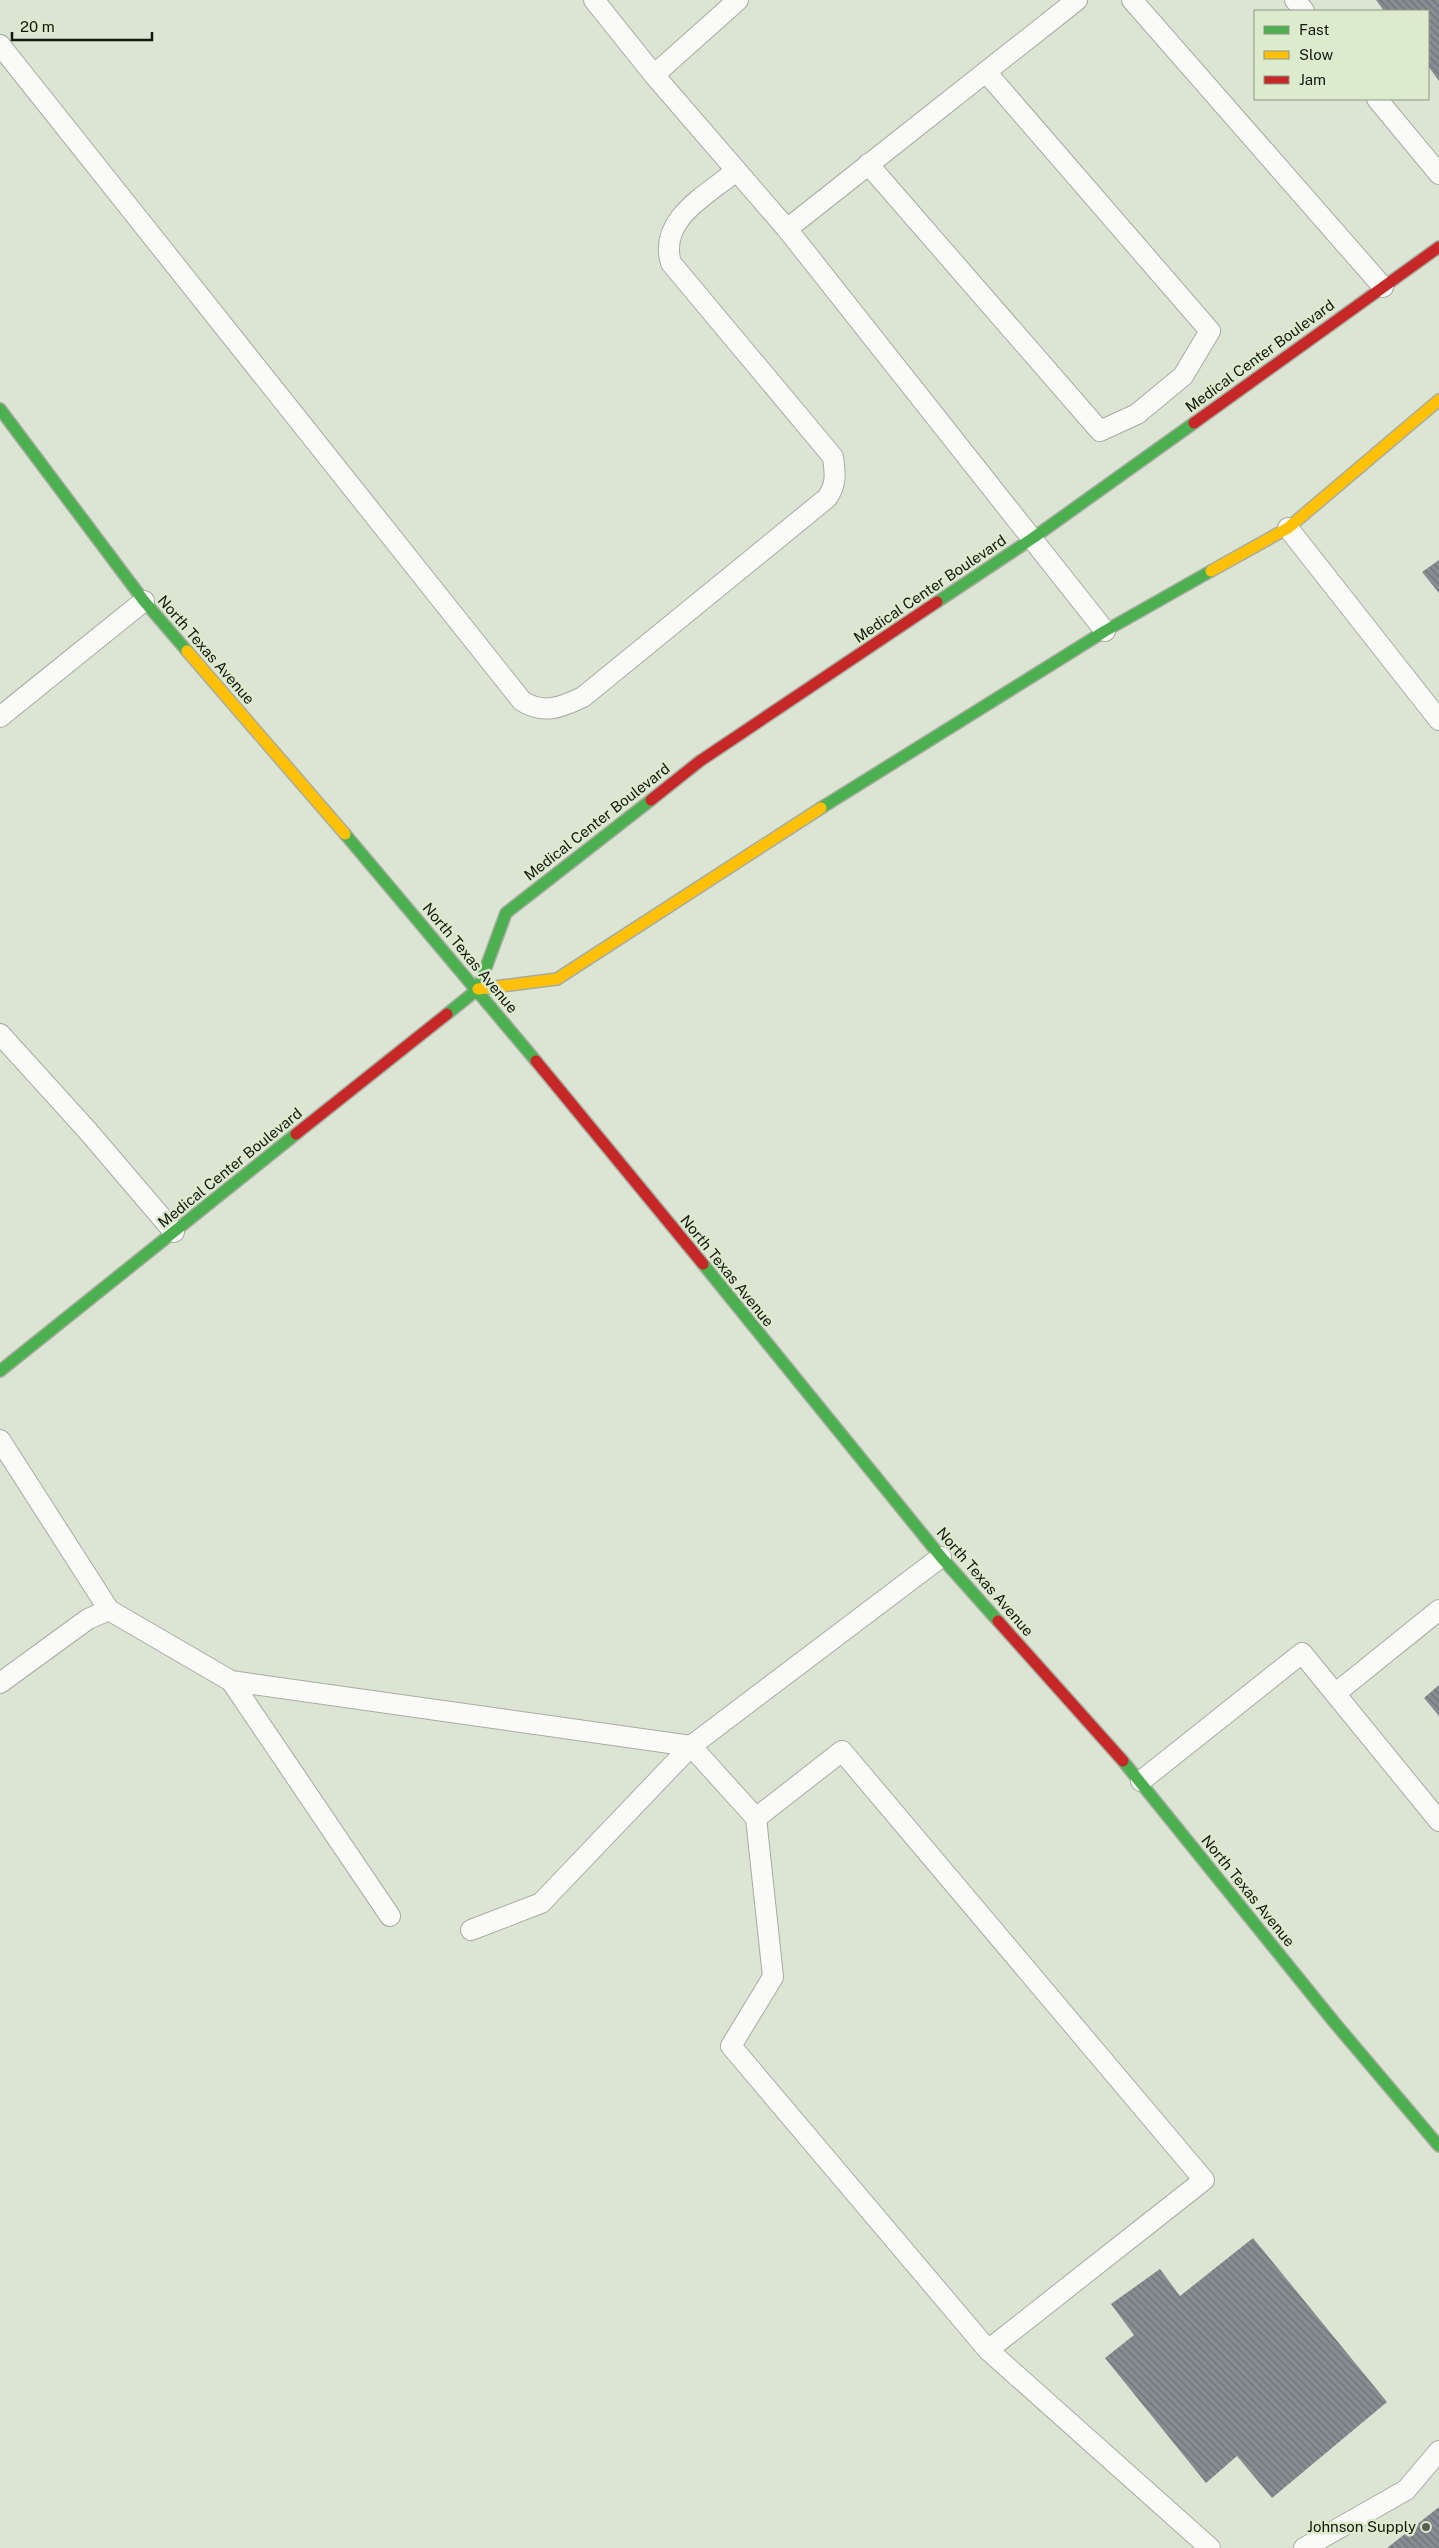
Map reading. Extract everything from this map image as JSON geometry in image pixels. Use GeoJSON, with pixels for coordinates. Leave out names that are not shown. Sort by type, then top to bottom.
{"type":"FeatureCollection","features":[{"type":"Feature","properties":{"kind":"street","name":"Medical Center Boulevard"},"geometry":{"type":"LineString","coordinates":[[0,1371],[478,989],[506,913],[700,761],[1033,538],[1439,247]]}},
{"type":"Feature","properties":{"kind":"street"},"geometry":{"type":"LineString","coordinates":[[478,989],[558,979],[814,812],[1105,631],[1288,528],[1439,400]]}},
{"type":"Feature","properties":{"kind":"street","name":"North Texas Avenue"},"geometry":{"type":"LineString","coordinates":[[0,408],[144,601],[478,989],[941,1557],[1141,1781],[1334,2022],[1439,2146]]}},
{"type":"Feature","properties":{"kind":"lane"},"geometry":{"type":"LineString","coordinates":[[594,0],[654,75],[787,229],[1105,631]]}},
{"type":"Feature","properties":{"kind":"lane"},"geometry":{"type":"LineString","coordinates":[[654,75],[738,0]]}},
{"type":"Feature","properties":{"kind":"lane"},"geometry":{"type":"LineString","coordinates":[[787,229],[1077,0]]}},
{"type":"Feature","properties":{"kind":"lane"},"geometry":{"type":"LineString","coordinates":[[1132,0],[1383,287]]}},
{"type":"Feature","properties":{"kind":"lane"},"geometry":{"type":"LineString","coordinates":[[1295,0],[1303,10]]}},
{"type":"Feature","properties":{"kind":"lane"},"geometry":{"type":"LineString","coordinates":[[0,44],[522,701],[532,707],[544,710],[562,707],[583,697],[827,498],[834,488],[836,476],[834,457],[671,263],[667,249],[670,233],[681,215],[736,171]]}},
{"type":"Feature","properties":{"kind":"lane"},"geometry":{"type":"LineString","coordinates":[[868,164],[1100,431],[1136,414],[1183,376],[1210,331],[986,72]]}},
{"type":"Feature","properties":{"kind":"lane"},"geometry":{"type":"LineString","coordinates":[[1377,100],[1439,174]]}},
{"type":"Feature","properties":{"kind":"lane"},"geometry":{"type":"LineString","coordinates":[[1288,528],[1439,720]]}},
{"type":"Feature","properties":{"kind":"lane"},"geometry":{"type":"LineString","coordinates":[[0,717],[144,601]]}},
{"type":"Feature","properties":{"kind":"lane"},"geometry":{"type":"LineString","coordinates":[[0,1034],[87,1130],[174,1232]]}},
{"type":"Feature","properties":{"kind":"lane"},"geometry":{"type":"LineString","coordinates":[[0,1440],[109,1610],[231,1681],[691,1746],[756,1818],[773,1977],[731,2046],[988,2350],[1210,2548]]}},
{"type":"Feature","properties":{"kind":"lane"},"geometry":{"type":"LineString","coordinates":[[471,1930],[541,1902],[691,1746],[941,1557]]}},
{"type":"Feature","properties":{"kind":"lane"},"geometry":{"type":"LineString","coordinates":[[0,1683],[88,1619],[109,1610]]}},
{"type":"Feature","properties":{"kind":"lane"},"geometry":{"type":"LineString","coordinates":[[1336,1693],[1439,1610]]}},
{"type":"Feature","properties":{"kind":"lane"},"geometry":{"type":"LineString","coordinates":[[1141,1781],[1302,1654],[1336,1693],[1439,1821]]}},
{"type":"Feature","properties":{"kind":"lane"},"geometry":{"type":"LineString","coordinates":[[231,1681],[390,1916]]}},
{"type":"Feature","properties":{"kind":"lane"},"geometry":{"type":"LineString","coordinates":[[756,1818],[842,1751],[1204,2180],[988,2350]]}},
{"type":"Feature","properties":{"kind":"lane"},"geometry":{"type":"LineString","coordinates":[[1304,2548],[1406,2490],[1439,2451]]}},
{"type":"Feature","properties":{"kind":"building"},"geometry":{"type":"Polygon","coordinates":[[[1376,0],[1439,0],[1439,81],[1429,67],[1429,10],[1383,10],[1376,0]]]}},
{"type":"Feature","properties":{"kind":"building"},"geometry":{"type":"Polygon","coordinates":[[[1439,560],[1439,593],[1422,572],[1439,560]]]}},
{"type":"Feature","properties":{"kind":"building"},"geometry":{"type":"Polygon","coordinates":[[[1439,1685],[1439,1716],[1424,1698],[1439,1685]]]}},
{"type":"Feature","properties":{"kind":"building"},"geometry":{"type":"Polygon","coordinates":[[[1253,2238],[1387,2402],[1272,2498],[1237,2456],[1206,2483],[1105,2358],[1134,2335],[1111,2304],[1160,2269],[1180,2296],[1253,2238]]]}},
{"type":"Feature","properties":{"kind":"building","name":"Johnson Supply"},"geometry":{"type":"Polygon","coordinates":[[[1439,2507],[1439,2548],[1387,2548],[1439,2507]]]}},
{"type":"Feature","properties":{"kind":"traffic: fast"},"geometry":{"type":"LineString","coordinates":[[0,409],[144,601],[187,651]]}},
{"type":"Feature","properties":{"kind":"traffic: fast"},"geometry":{"type":"LineString","coordinates":[[937,602],[1033,538],[1194,423]]}},
{"type":"Feature","properties":{"kind":"traffic: fast"},"geometry":{"type":"LineString","coordinates":[[821,808],[1105,631],[1211,571]]}},
{"type":"Feature","properties":{"kind":"traffic: fast"},"geometry":{"type":"LineString","coordinates":[[447,1014],[478,989],[506,913],[651,800]]}},
{"type":"Feature","properties":{"kind":"traffic: fast"},"geometry":{"type":"LineString","coordinates":[[345,834],[536,1061]]}},
{"type":"Feature","properties":{"kind":"traffic: fast"},"geometry":{"type":"LineString","coordinates":[[0,1371],[296,1134]]}},
{"type":"Feature","properties":{"kind":"traffic: fast"},"geometry":{"type":"LineString","coordinates":[[703,1264],[941,1557],[998,1621]]}},
{"type":"Feature","properties":{"kind":"traffic: fast"},"geometry":{"type":"LineString","coordinates":[[1123,1761],[1334,2022],[1439,2146]]}},
{"type":"Feature","properties":{"kind":"traffic: slow"},"geometry":{"type":"LineString","coordinates":[[1211,571],[1288,528],[1439,400]]}},
{"type":"Feature","properties":{"kind":"traffic: slow"},"geometry":{"type":"LineString","coordinates":[[187,651],[345,834]]}},
{"type":"Feature","properties":{"kind":"traffic: slow"},"geometry":{"type":"LineString","coordinates":[[478,989],[557,979],[821,808]]}},
{"type":"Feature","properties":{"kind":"traffic: jam"},"geometry":{"type":"LineString","coordinates":[[1194,423],[1439,247]]}},
{"type":"Feature","properties":{"kind":"traffic: jam"},"geometry":{"type":"LineString","coordinates":[[651,800],[700,761],[937,602]]}},
{"type":"Feature","properties":{"kind":"traffic: jam"},"geometry":{"type":"LineString","coordinates":[[296,1134],[447,1014]]}},
{"type":"Feature","properties":{"kind":"traffic: jam"},"geometry":{"type":"LineString","coordinates":[[536,1061],[703,1264]]}},
{"type":"Feature","properties":{"kind":"traffic: jam"},"geometry":{"type":"LineString","coordinates":[[998,1621],[1123,1761]]}},
{"type":"Feature","properties":{"kind":"place","name":"Johnson Supply"},"geometry":{"type":"Point","coordinates":[1426,2527]}}]}
